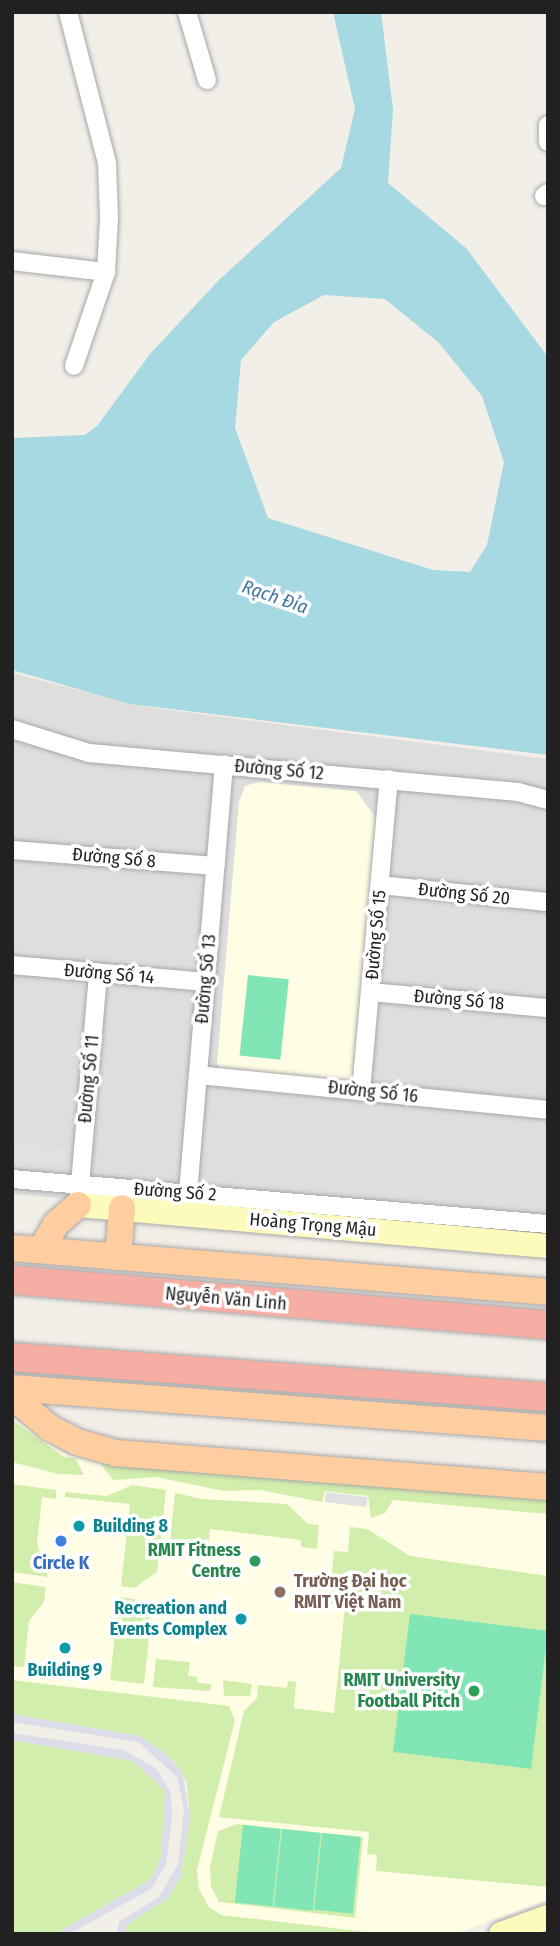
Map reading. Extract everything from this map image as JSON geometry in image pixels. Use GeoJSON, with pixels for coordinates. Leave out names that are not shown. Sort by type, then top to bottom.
{"type":"FeatureCollection","features":[{"type":"Feature","properties":{"kind":"highway","name":"Nguyễn Văn Linh"},"geometry":{"type":"LineString","coordinates":[[12,1280],[548,1325]]}},
{"type":"Feature","properties":{"kind":"highway"},"geometry":{"type":"LineString","coordinates":[[12,1357],[548,1397]]}},
{"type":"Feature","properties":{"kind":"main road","name":"Hoàng Trọng Mậu"},"geometry":{"type":"LineString","coordinates":[[79,1195],[122,1208],[548,1246]]}},
{"type":"Feature","properties":{"kind":"main road"},"geometry":{"type":"LineString","coordinates":[[41,1251],[56,1224],[79,1195]]}},
{"type":"Feature","properties":{"kind":"main road"},"geometry":{"type":"LineString","coordinates":[[118,1257],[122,1208]]}},
{"type":"Feature","properties":{"kind":"main road","name":"Nguyễn Văn Linh"},"geometry":{"type":"LineString","coordinates":[[12,1232],[41,1251]]}},
{"type":"Feature","properties":{"kind":"main road","name":"Nguyễn Văn Linh"},"geometry":{"type":"LineString","coordinates":[[12,1248],[548,1292]]}},
{"type":"Feature","properties":{"kind":"main road"},"geometry":{"type":"LineString","coordinates":[[12,1388],[548,1428]]}},
{"type":"Feature","properties":{"kind":"main road"},"geometry":{"type":"LineString","coordinates":[[69,1391],[64,1405],[77,1442]]}},
{"type":"Feature","properties":{"kind":"main road"},"geometry":{"type":"LineString","coordinates":[[12,1396],[50,1428],[77,1442],[116,1452],[548,1487]]}},
{"type":"Feature","properties":{"kind":"main road"},"geometry":{"type":"LineString","coordinates":[[501,1934],[548,1917]]}},
{"type":"Feature","properties":{"kind":"street"},"geometry":{"type":"LineString","coordinates":[[68,12],[107,163],[106,272],[74,366]]}},
{"type":"Feature","properties":{"kind":"street"},"geometry":{"type":"LineString","coordinates":[[187,12],[207,80]]}},
{"type":"Feature","properties":{"kind":"street"},"geometry":{"type":"LineString","coordinates":[[548,125],[548,142]]}},
{"type":"Feature","properties":{"kind":"street"},"geometry":{"type":"LineString","coordinates":[[12,261],[106,272]]}},
{"type":"Feature","properties":{"kind":"street","name":"Đường Số 12"},"geometry":{"type":"LineString","coordinates":[[12,729],[89,753],[518,792],[548,800]]}},
{"type":"Feature","properties":{"kind":"street","name":"Đường Số 13"},"geometry":{"type":"LineString","coordinates":[[188,1193],[224,765]]}},
{"type":"Feature","properties":{"kind":"street","name":"Đường Số 15"},"geometry":{"type":"LineString","coordinates":[[360,1091],[389,779]]}},
{"type":"Feature","properties":{"kind":"street","name":"Đường Số 8"},"geometry":{"type":"LineString","coordinates":[[12,850],[215,866]]}},
{"type":"Feature","properties":{"kind":"street","name":"Đường Số 20"},"geometry":{"type":"LineString","coordinates":[[380,886],[548,902]]}},
{"type":"Feature","properties":{"kind":"street","name":"Đường Số 14"},"geometry":{"type":"LineString","coordinates":[[12,965],[206,982]]}},
{"type":"Feature","properties":{"kind":"street","name":"Đường Số 11"},"geometry":{"type":"LineString","coordinates":[[79,1195],[98,973]]}},
{"type":"Feature","properties":{"kind":"street","name":"Đường Số 18"},"geometry":{"type":"LineString","coordinates":[[371,992],[548,1008]]}},
{"type":"Feature","properties":{"kind":"street","name":"Đường Số 16"},"geometry":{"type":"LineString","coordinates":[[198,1075],[548,1110]]}},
{"type":"Feature","properties":{"kind":"street","name":"Đường Số 2"},"geometry":{"type":"LineString","coordinates":[[12,1179],[79,1195],[188,1193],[548,1224]]}},
{"type":"Feature","properties":{"kind":"shaded area"},"geometry":{"type":"Polygon","coordinates":[[[12,673],[147,707],[548,759],[548,1240],[12,1194],[12,673]]]}},
{"type":"Feature","properties":{"kind":"shaded area"},"geometry":{"type":"Polygon","coordinates":[[[259,782],[356,791],[376,818],[356,1073],[345,1086],[229,1077],[217,1064],[239,802],[245,786],[259,782]]]}},
{"type":"Feature","properties":{"kind":"shaded area"},"geometry":{"type":"Polygon","coordinates":[[[12,1142],[66,1148],[64,1167],[12,1161],[12,1142]]]}},
{"type":"Feature","properties":{"kind":"shaded area","name":"Trường Đại học RMIT Việt Nam"},"geometry":{"type":"Polygon","coordinates":[[[12,1417],[67,1455],[548,1493],[548,1900],[454,1934],[220,1930],[192,1879],[226,1725],[12,1692],[12,1417]]]}},
{"type":"Feature","properties":{"kind":"shaded area"},"geometry":{"type":"Polygon","coordinates":[[[326,1492],[368,1497],[366,1507],[325,1502],[326,1492]]]}},
{"type":"Feature","properties":{"kind":"shaded area"},"geometry":{"type":"Polygon","coordinates":[[[12,1714],[139,1736],[164,1752],[182,1772],[190,1817],[181,1876],[168,1898],[128,1924],[123,1934],[117,1934],[119,1922],[159,1897],[178,1864],[184,1809],[177,1777],[138,1742],[12,1722],[12,1714]]]}},
{"type":"Feature","properties":{"kind":"shaded area"},"geometry":{"type":"Polygon","coordinates":[[[12,1733],[123,1750],[156,1768],[171,1793],[172,1817],[166,1865],[151,1889],[69,1934],[55,1934],[151,1879],[161,1858],[165,1791],[133,1761],[12,1740],[12,1733]]]}},
{"type":"Feature","properties":{"kind":"green space"},"geometry":{"type":"Polygon","coordinates":[[[248,975],[289,979],[280,1060],[240,1056],[248,975]]]}},
{"type":"Feature","properties":{"kind":"green space"},"geometry":{"type":"Polygon","coordinates":[[[12,1420],[64,1457],[75,1458],[84,1475],[58,1474],[12,1462],[12,1420]]]}},
{"type":"Feature","properties":{"kind":"green space"},"geometry":{"type":"Polygon","coordinates":[[[99,1462],[548,1495],[548,1514],[393,1500],[385,1513],[371,1518],[368,1496],[325,1491],[322,1502],[260,1490],[224,1491],[156,1477],[113,1480],[99,1462]]]}},
{"type":"Feature","properties":{"kind":"green space"},"geometry":{"type":"Polygon","coordinates":[[[12,1484],[56,1490],[56,1499],[42,1497],[37,1543],[48,1577],[12,1572],[12,1484]]]}},
{"type":"Feature","properties":{"kind":"green space"},"geometry":{"type":"Polygon","coordinates":[[[132,1485],[166,1490],[157,1572],[134,1588],[121,1586],[130,1504],[65,1497],[65,1492],[107,1496],[132,1485]]]}},
{"type":"Feature","properties":{"kind":"green space"},"geometry":{"type":"Polygon","coordinates":[[[175,1493],[202,1499],[287,1504],[308,1524],[319,1525],[317,1549],[301,1547],[301,1540],[210,1529],[208,1546],[170,1542],[175,1493]]]}},
{"type":"Feature","properties":{"kind":"green space"},"geometry":{"type":"Polygon","coordinates":[[[350,1527],[367,1529],[410,1556],[548,1576],[548,1887],[376,1871],[377,1855],[367,1854],[369,1832],[219,1817],[244,1711],[257,1698],[258,1685],[287,1688],[288,1681],[296,1682],[294,1708],[334,1713],[345,1606],[329,1604],[334,1551],[348,1552],[350,1527]]]}},
{"type":"Feature","properties":{"kind":"green space"},"geometry":{"type":"Polygon","coordinates":[[[12,1582],[46,1587],[44,1602],[29,1621],[24,1667],[12,1666],[12,1582]]]}},
{"type":"Feature","properties":{"kind":"green space"},"geometry":{"type":"Polygon","coordinates":[[[119,1597],[134,1599],[139,1610],[151,1619],[144,1684],[110,1680],[119,1597]]]}},
{"type":"Feature","properties":{"kind":"green space","name":"RMIT University Football Pitch"},"geometry":{"type":"Polygon","coordinates":[[[410,1614],[548,1631],[531,1769],[393,1752],[410,1614]]]}},
{"type":"Feature","properties":{"kind":"green space"},"geometry":{"type":"Polygon","coordinates":[[[156,1659],[190,1662],[188,1676],[197,1677],[198,1683],[212,1684],[210,1691],[153,1687],[156,1659]]]}},
{"type":"Feature","properties":{"kind":"green space"},"geometry":{"type":"Polygon","coordinates":[[[12,1680],[229,1706],[235,1720],[197,1870],[199,1889],[209,1907],[221,1915],[385,1934],[123,1934],[128,1924],[168,1898],[181,1876],[190,1817],[187,1782],[173,1760],[139,1736],[12,1714],[12,1680]]]}},
{"type":"Feature","properties":{"kind":"green space"},"geometry":{"type":"Polygon","coordinates":[[[223,1680],[252,1684],[250,1696],[224,1696],[223,1680]]]}},
{"type":"Feature","properties":{"kind":"green space"},"geometry":{"type":"Polygon","coordinates":[[[12,1740],[133,1761],[165,1791],[161,1858],[151,1879],[55,1934],[12,1934],[12,1740]]]}},
{"type":"Feature","properties":{"kind":"green space"},"geometry":{"type":"Polygon","coordinates":[[[237,1824],[363,1837],[355,1918],[219,1902],[211,1886],[210,1867],[218,1831],[237,1824]]]}},
{"type":"Feature","properties":{"kind":"green space"},"geometry":{"type":"Polygon","coordinates":[[[243,1825],[281,1829],[273,1907],[235,1903],[243,1825]]]}},
{"type":"Feature","properties":{"kind":"green space"},"geometry":{"type":"Polygon","coordinates":[[[282,1829],[321,1833],[313,1911],[274,1907],[282,1829]]]}},
{"type":"Feature","properties":{"kind":"green space"},"geometry":{"type":"Polygon","coordinates":[[[322,1833],[361,1837],[353,1914],[314,1910],[322,1833]]]}},
{"type":"Feature","properties":{"kind":"water","name":"Rạch Đỉa"},"geometry":{"type":"Polygon","coordinates":[[[333,12],[381,12],[393,110],[388,183],[466,248],[548,357],[548,755],[130,704],[12,670],[12,438],[85,435],[97,426],[150,354],[218,281],[341,168],[355,109],[333,12]],[[324,295],[274,322],[241,360],[235,428],[268,518],[433,570],[470,572],[487,545],[504,462],[482,396],[439,343],[385,299],[324,295]]]}},
{"type":"Feature","properties":{"kind":"place","name":"Building 8"},"geometry":{"type":"Point","coordinates":[79,1526]}},
{"type":"Feature","properties":{"kind":"place","name":"Circle K"},"geometry":{"type":"Point","coordinates":[61,1541]}},
{"type":"Feature","properties":{"kind":"place","name":"RMIT Fitness Centre"},"geometry":{"type":"Point","coordinates":[255,1561]}},
{"type":"Feature","properties":{"kind":"place","name":"Trường Đại học RMIT Việt Nam"},"geometry":{"type":"Point","coordinates":[280,1592]}},
{"type":"Feature","properties":{"kind":"place","name":"Recreation and Events Complex"},"geometry":{"type":"Point","coordinates":[241,1619]}},
{"type":"Feature","properties":{"kind":"place","name":"Building 9"},"geometry":{"type":"Point","coordinates":[65,1648]}},
{"type":"Feature","properties":{"kind":"place","name":"RMIT University Football Pitch"},"geometry":{"type":"Point","coordinates":[474,1691]}}]}
